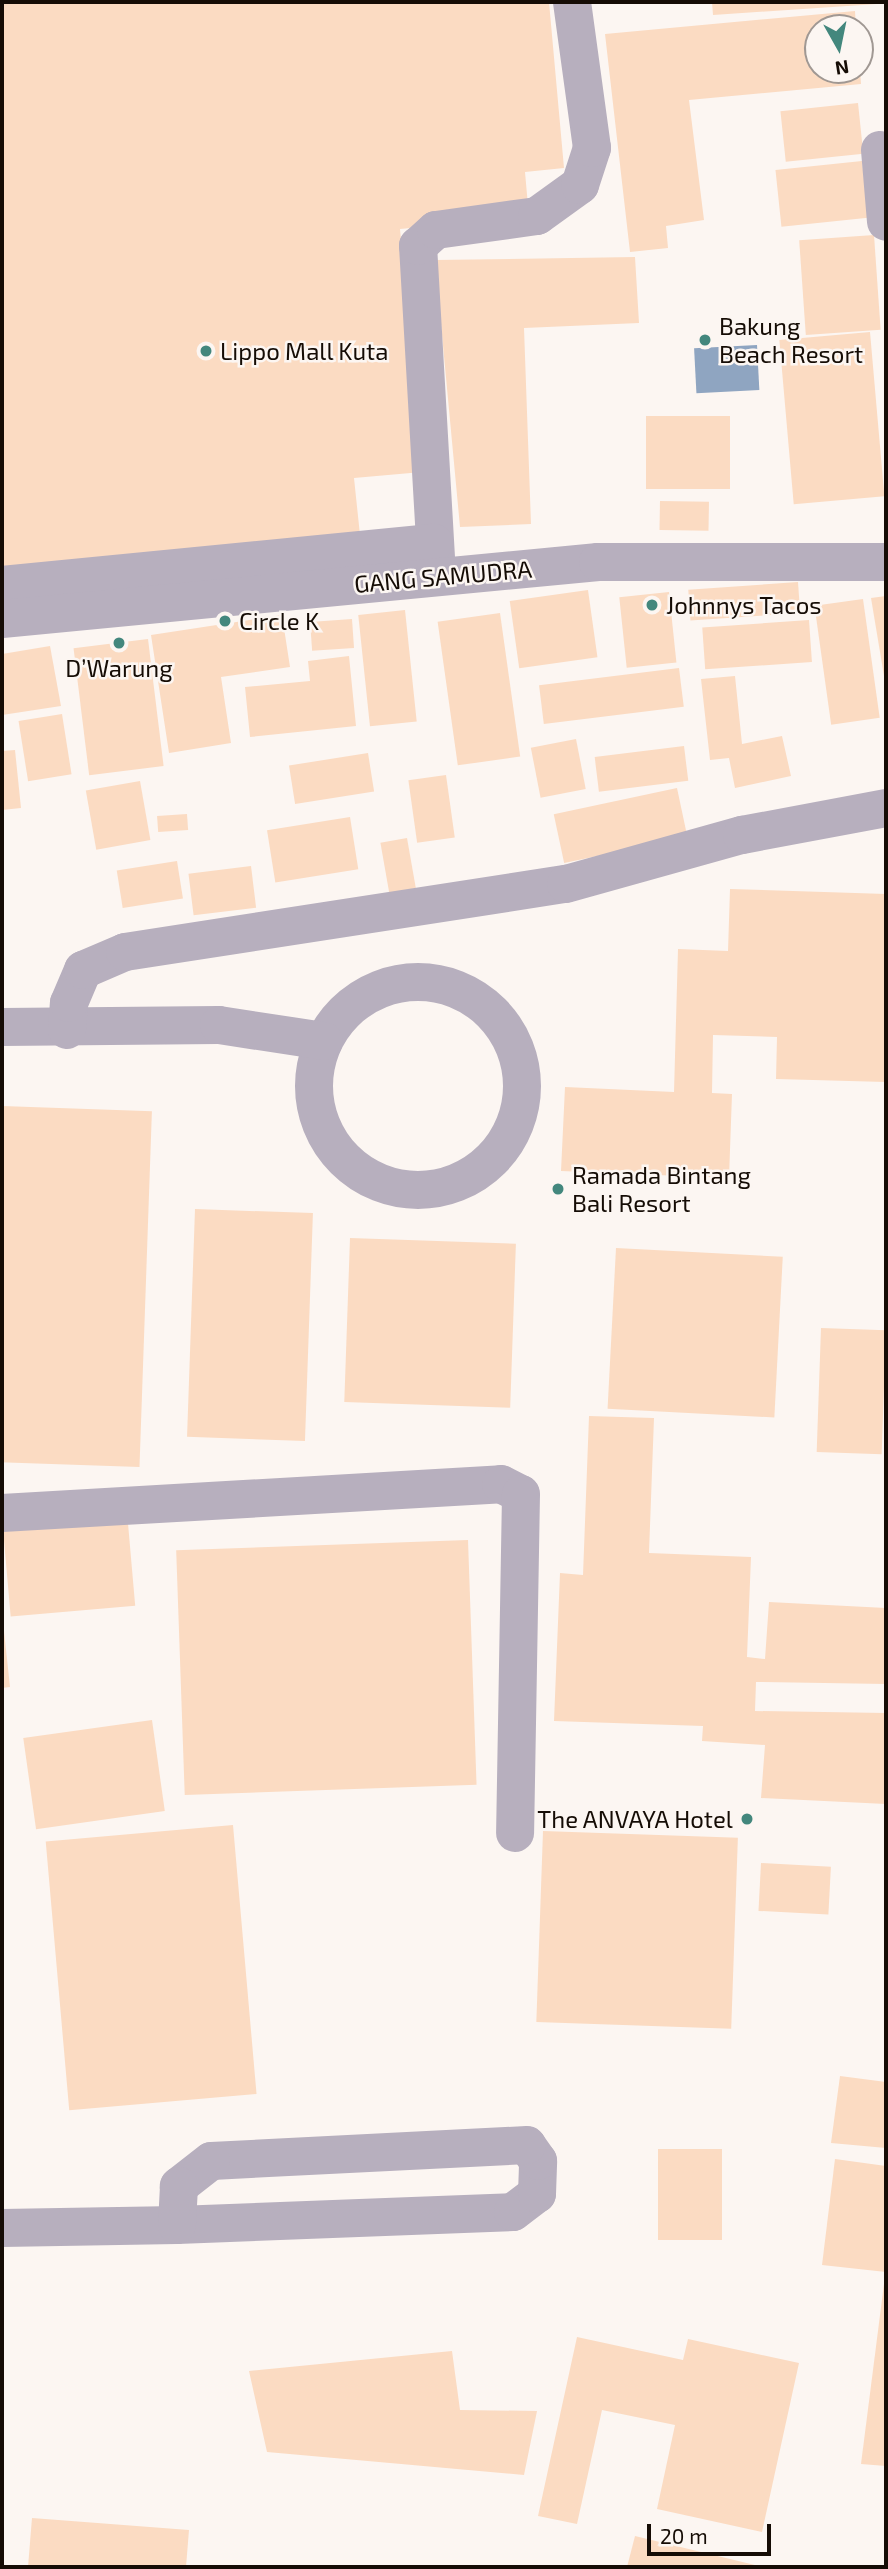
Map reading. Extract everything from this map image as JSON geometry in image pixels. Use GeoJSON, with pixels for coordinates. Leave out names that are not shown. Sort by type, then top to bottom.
{"type":"FeatureCollection","features":[{"type":"Feature","properties":{"kind":"street"},"geometry":{"type":"LineString","coordinates":[[2,585],[435,559],[418,246],[436,230],[537,216],[580,185],[592,149],[572,2]]}},
{"type":"Feature","properties":{"kind":"street"},"geometry":{"type":"LineString","coordinates":[[880,150],[886,222]]}},
{"type":"Feature","properties":{"kind":"street","name":"GANG SAMUDRA"},"geometry":{"type":"LineString","coordinates":[[2,619],[435,559],[886,562]]}},
{"type":"Feature","properties":{"kind":"street"},"geometry":{"type":"LineString","coordinates":[[67,1030],[69,1003],[83,970],[125,952],[566,884],[742,835],[886,808]]}},
{"type":"Feature","properties":{"kind":"street"},"geometry":{"type":"LineString","coordinates":[[431,983],[466,993],[507,1030],[518,1055],[520,1110],[510,1136],[479,1170],[446,1186],[410,1190],[375,1181],[351,1166],[320,1122],[314,1086],[324,1041],[339,1017],[385,987],[431,983]]}},
{"type":"Feature","properties":{"kind":"street"},"geometry":{"type":"LineString","coordinates":[[2,1027],[67,1030],[219,1025],[324,1041]]}},
{"type":"Feature","properties":{"kind":"street"},"geometry":{"type":"LineString","coordinates":[[2,1513],[501,1484],[522,1494],[515,1833]]}},
{"type":"Feature","properties":{"kind":"street"},"geometry":{"type":"LineString","coordinates":[[2,2228],[177,2225],[513,2213],[537,2194],[538,2161],[527,2146],[211,2161],[179,2186],[177,2225]]}},
{"type":"Feature","properties":{"kind":"water"},"geometry":{"type":"Polygon","coordinates":[[[757,345],[759,390],[696,393],[694,348],[757,345]]]}},
{"type":"Feature","properties":{"kind":"building","name":"Lippo Mall Kuta"},"geometry":{"type":"Polygon","coordinates":[[[2,2],[549,2],[564,168],[525,172],[529,217],[400,229],[422,472],[354,478],[360,535],[2,568],[2,2]]]}},
{"type":"Feature","properties":{"kind":"building"},"geometry":{"type":"Polygon","coordinates":[[[712,2],[877,2],[877,4],[713,15],[712,2]]]}},
{"type":"Feature","properties":{"kind":"building"},"geometry":{"type":"Polygon","coordinates":[[[855,11],[855,14],[822,14],[855,11]]]}},
{"type":"Feature","properties":{"kind":"building"},"geometry":{"type":"Polygon","coordinates":[[[804,16],[804,84],[861,84],[689,100],[704,220],[666,226],[668,248],[630,252],[605,34],[804,16]]]}},
{"type":"Feature","properties":{"kind":"building"},"geometry":{"type":"Polygon","coordinates":[[[858,103],[863,154],[786,162],[780,111],[858,103]]]}},
{"type":"Feature","properties":{"kind":"building"},"geometry":{"type":"Polygon","coordinates":[[[862,161],[868,218],[781,227],[775,170],[862,161]]]}},
{"type":"Feature","properties":{"kind":"building"},"geometry":{"type":"Polygon","coordinates":[[[874,235],[881,330],[806,335],[799,240],[874,235]]]}},
{"type":"Feature","properties":{"kind":"building"},"geometry":{"type":"Polygon","coordinates":[[[635,257],[639,323],[524,328],[531,524],[460,527],[435,260],[635,257]]]}},
{"type":"Feature","properties":{"kind":"building"},"geometry":{"type":"Polygon","coordinates":[[[870,332],[884,496],[794,504],[779,340],[870,332]]]}},
{"type":"Feature","properties":{"kind":"building"},"geometry":{"type":"Polygon","coordinates":[[[646,416],[730,416],[730,489],[646,489],[646,416]]]}},
{"type":"Feature","properties":{"kind":"building"},"geometry":{"type":"Polygon","coordinates":[[[660,501],[709,502],[708,531],[659,530],[660,501]]]}},
{"type":"Feature","properties":{"kind":"building"},"geometry":{"type":"Polygon","coordinates":[[[798,582],[800,613],[690,621],[688,590],[798,582]]]}},
{"type":"Feature","properties":{"kind":"building"},"geometry":{"type":"Polygon","coordinates":[[[588,590],[597,657],[519,668],[510,601],[588,590]]]}},
{"type":"Feature","properties":{"kind":"building"},"geometry":{"type":"Polygon","coordinates":[[[669,592],[676,663],[627,668],[619,597],[669,592]]]}},
{"type":"Feature","properties":{"kind":"building"},"geometry":{"type":"Polygon","coordinates":[[[886,596],[886,682],[885,682],[871,598],[886,596]]]}},
{"type":"Feature","properties":{"kind":"building"},"geometry":{"type":"Polygon","coordinates":[[[863,599],[880,718],[831,725],[814,606],[863,599]]]}},
{"type":"Feature","properties":{"kind":"building"},"geometry":{"type":"Polygon","coordinates":[[[405,610],[417,721],[370,726],[358,615],[405,610]]]}},
{"type":"Feature","properties":{"kind":"building"},"geometry":{"type":"Polygon","coordinates":[[[500,613],[520,757],[458,765],[438,622],[500,613]]]}},
{"type":"Feature","properties":{"kind":"building"},"geometry":{"type":"Polygon","coordinates":[[[282,615],[290,667],[221,677],[231,743],[169,753],[151,635],[282,615]]]}},
{"type":"Feature","properties":{"kind":"building"},"geometry":{"type":"Polygon","coordinates":[[[352,619],[354,648],[312,651],[310,622],[352,619]]]}},
{"type":"Feature","properties":{"kind":"building"},"geometry":{"type":"Polygon","coordinates":[[[809,620],[812,662],[705,669],[702,627],[809,620]]]}},
{"type":"Feature","properties":{"kind":"building"},"geometry":{"type":"Polygon","coordinates":[[[148,639],[164,766],[89,775],[74,648],[148,639]]]}},
{"type":"Feature","properties":{"kind":"building"},"geometry":{"type":"Polygon","coordinates":[[[50,646],[61,706],[2,715],[2,654],[50,646]]]}},
{"type":"Feature","properties":{"kind":"building"},"geometry":{"type":"Polygon","coordinates":[[[349,656],[356,726],[250,737],[245,687],[310,681],[308,661],[349,656]]]}},
{"type":"Feature","properties":{"kind":"building"},"geometry":{"type":"Polygon","coordinates":[[[679,668],[684,707],[544,724],[539,685],[679,668]]]}},
{"type":"Feature","properties":{"kind":"building"},"geometry":{"type":"Polygon","coordinates":[[[735,676],[742,744],[782,736],[791,776],[735,788],[729,758],[710,760],[701,679],[735,676]]]}},
{"type":"Feature","properties":{"kind":"building"},"geometry":{"type":"Polygon","coordinates":[[[62,714],[72,774],[28,781],[19,721],[62,714]]]}},
{"type":"Feature","properties":{"kind":"building"},"geometry":{"type":"Polygon","coordinates":[[[576,739],[586,789],[541,798],[531,748],[576,739]]]}},
{"type":"Feature","properties":{"kind":"building"},"geometry":{"type":"Polygon","coordinates":[[[684,746],[688,781],[599,792],[595,757],[684,746]]]}},
{"type":"Feature","properties":{"kind":"building"},"geometry":{"type":"Polygon","coordinates":[[[15,750],[21,808],[2,810],[2,751],[15,750]]]}},
{"type":"Feature","properties":{"kind":"building"},"geometry":{"type":"Polygon","coordinates":[[[368,753],[374,792],[295,804],[289,766],[368,753]]]}},
{"type":"Feature","properties":{"kind":"building"},"geometry":{"type":"Polygon","coordinates":[[[446,775],[455,837],[417,843],[408,780],[446,775]]]}},
{"type":"Feature","properties":{"kind":"building"},"geometry":{"type":"Polygon","coordinates":[[[140,781],[150,840],[96,850],[86,791],[140,781]]]}},
{"type":"Feature","properties":{"kind":"building"},"geometry":{"type":"Polygon","coordinates":[[[677,788],[687,837],[564,863],[554,814],[677,788]]]}},
{"type":"Feature","properties":{"kind":"building"},"geometry":{"type":"Polygon","coordinates":[[[187,814],[188,830],[158,832],[157,816],[187,814]]]}},
{"type":"Feature","properties":{"kind":"building"},"geometry":{"type":"Polygon","coordinates":[[[350,817],[358,869],[275,882],[267,830],[350,817]]]}},
{"type":"Feature","properties":{"kind":"building"},"geometry":{"type":"Polygon","coordinates":[[[407,838],[416,888],[389,893],[380,843],[407,838]]]}},
{"type":"Feature","properties":{"kind":"building"},"geometry":{"type":"Polygon","coordinates":[[[177,861],[183,899],[123,908],[117,871],[177,861]]]}},
{"type":"Feature","properties":{"kind":"building"},"geometry":{"type":"Polygon","coordinates":[[[251,866],[256,908],[194,915],[188,874],[251,866]]]}},
{"type":"Feature","properties":{"kind":"building"},"geometry":{"type":"Polygon","coordinates":[[[730,889],[886,894],[886,1082],[776,1079],[777,1037],[713,1035],[712,1093],[732,1094],[729,1178],[561,1171],[565,1087],[674,1092],[678,949],[728,951],[730,889]]]}},
{"type":"Feature","properties":{"kind":"building"},"geometry":{"type":"Polygon","coordinates":[[[2,1106],[152,1111],[139,1467],[2,1462],[2,1106]]]}},
{"type":"Feature","properties":{"kind":"building"},"geometry":{"type":"Polygon","coordinates":[[[195,1209],[313,1213],[305,1441],[187,1437],[195,1209]]]}},
{"type":"Feature","properties":{"kind":"building"},"geometry":{"type":"Polygon","coordinates":[[[350,1238],[516,1244],[510,1408],[344,1402],[350,1238]]]}},
{"type":"Feature","properties":{"kind":"building"},"geometry":{"type":"Polygon","coordinates":[[[616,1248],[783,1257],[774,1418],[608,1409],[616,1248]]]}},
{"type":"Feature","properties":{"kind":"building"},"geometry":{"type":"Polygon","coordinates":[[[821,1328],[886,1330],[882,1454],[817,1452],[821,1328]]]}},
{"type":"Feature","properties":{"kind":"building"},"geometry":{"type":"Polygon","coordinates":[[[589,1416],[654,1418],[649,1553],[751,1557],[747,1657],[765,1659],[769,1602],[886,1608],[886,1684],[756,1682],[755,1711],[886,1713],[886,1804],[761,1798],[765,1745],[702,1741],[703,1726],[554,1721],[560,1573],[583,1575],[589,1416]]]}},
{"type":"Feature","properties":{"kind":"building"},"geometry":{"type":"Polygon","coordinates":[[[127,1512],[135,1606],[11,1617],[2,1523],[127,1512]]]}},
{"type":"Feature","properties":{"kind":"building"},"geometry":{"type":"Polygon","coordinates":[[[468,1540],[477,1785],[185,1795],[176,1550],[468,1540]]]}},
{"type":"Feature","properties":{"kind":"building"},"geometry":{"type":"Polygon","coordinates":[[[4,1631],[10,1687],[2,1688],[2,1632],[4,1631]]]}},
{"type":"Feature","properties":{"kind":"building"},"geometry":{"type":"Polygon","coordinates":[[[152,1720],[165,1811],[36,1829],[23,1738],[152,1720]]]}},
{"type":"Feature","properties":{"kind":"building"},"geometry":{"type":"Polygon","coordinates":[[[233,1825],[257,2094],[69,2110],[46,1841],[233,1825]]]}},
{"type":"Feature","properties":{"kind":"building"},"geometry":{"type":"Polygon","coordinates":[[[543,1831],[738,1838],[731,2029],[536,2022],[543,1831]]]}},
{"type":"Feature","properties":{"kind":"building"},"geometry":{"type":"Polygon","coordinates":[[[761,1863],[831,1867],[828,1915],[758,1911],[761,1863]]]}},
{"type":"Feature","properties":{"kind":"building"},"geometry":{"type":"Polygon","coordinates":[[[840,2076],[886,2082],[886,2148],[831,2143],[840,2076]]]}},
{"type":"Feature","properties":{"kind":"building"},"geometry":{"type":"Polygon","coordinates":[[[658,2149],[722,2149],[722,2240],[658,2240],[658,2149]]]}},
{"type":"Feature","properties":{"kind":"building"},"geometry":{"type":"Polygon","coordinates":[[[835,2159],[886,2166],[886,2272],[822,2265],[835,2159]]]}},
{"type":"Feature","properties":{"kind":"building"},"geometry":{"type":"Polygon","coordinates":[[[886,2276],[886,2466],[861,2464],[886,2276]]]}},
{"type":"Feature","properties":{"kind":"building"},"geometry":{"type":"Polygon","coordinates":[[[577,2337],[683,2360],[688,2339],[799,2363],[762,2532],[657,2509],[675,2425],[602,2410],[577,2524],[538,2516],[577,2337]]]}},
{"type":"Feature","properties":{"kind":"building"},"geometry":{"type":"Polygon","coordinates":[[[452,2351],[460,2410],[537,2411],[524,2475],[267,2452],[249,2371],[452,2351]]]}},
{"type":"Feature","properties":{"kind":"building"},"geometry":{"type":"Polygon","coordinates":[[[32,2518],[189,2530],[186,2567],[28,2567],[32,2518]]]}},
{"type":"Feature","properties":{"kind":"building"},"geometry":{"type":"Polygon","coordinates":[[[635,2536],[759,2566],[627,2567],[635,2536]]]}},
{"type":"Feature","properties":{"kind":"place","name":"Bakung Beach Resort"},"geometry":{"type":"Point","coordinates":[705,340]}},
{"type":"Feature","properties":{"kind":"place","name":"Lippo Mall Kuta"},"geometry":{"type":"Point","coordinates":[206,351]}},
{"type":"Feature","properties":{"kind":"place","name":"Johnnys Tacos"},"geometry":{"type":"Point","coordinates":[652,605]}},
{"type":"Feature","properties":{"kind":"place","name":"Circle K"},"geometry":{"type":"Point","coordinates":[225,621]}},
{"type":"Feature","properties":{"kind":"place","name":"D’Warung"},"geometry":{"type":"Point","coordinates":[119,643]}},
{"type":"Feature","properties":{"kind":"place","name":"Ramada Bintang Bali Resort"},"geometry":{"type":"Point","coordinates":[558,1189]}},
{"type":"Feature","properties":{"kind":"place","name":"The ANVAYA Hotel"},"geometry":{"type":"Point","coordinates":[747,1819]}}]}
